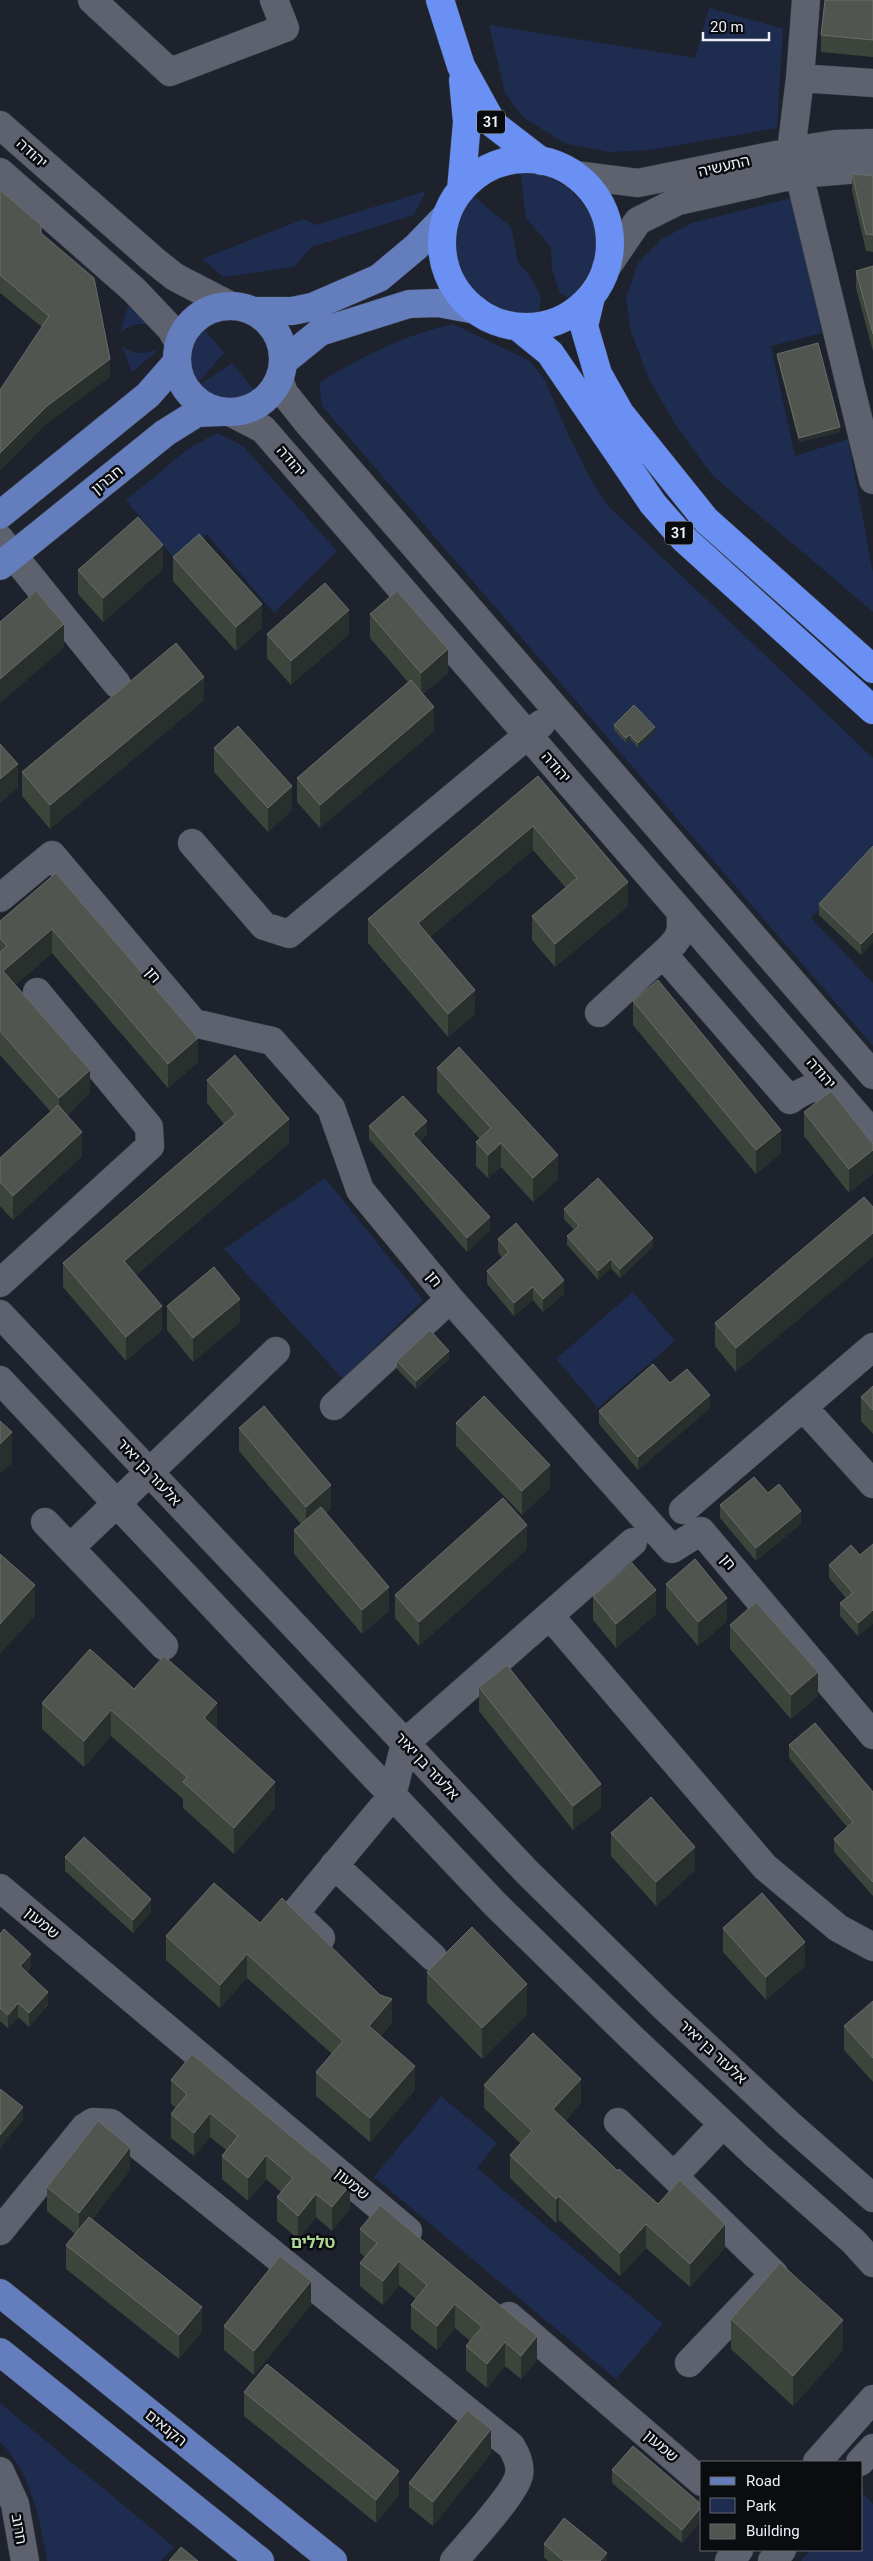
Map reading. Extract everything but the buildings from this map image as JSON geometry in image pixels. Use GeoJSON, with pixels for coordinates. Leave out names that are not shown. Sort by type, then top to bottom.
{"type":"FeatureCollection","features":[{"type":"Feature","properties":{"kind":"highway","name":"31"},"geometry":{"type":"LineString","coordinates":[[440,0],[461,66],[493,124],[541,160]]}},
{"type":"Feature","properties":{"kind":"highway","name":"31"},"geometry":{"type":"LineString","coordinates":[[461,66],[467,122],[461,190]]}},
{"type":"Feature","properties":{"kind":"highway","name":"31"},"geometry":{"type":"LineString","coordinates":[[591,297],[570,315],[545,325],[518,327],[496,322],[476,310],[461,296],[450,278],[443,258],[442,237],[446,216],[461,190],[477,175],[497,164],[519,159],[541,160],[559,166],[575,175],[593,193],[606,216],[610,242],[606,268],[591,297],[584,326],[598,374],[620,413],[706,520],[873,669]]}},
{"type":"Feature","properties":{"kind":"highway","name":"31"},"geometry":{"type":"LineString","coordinates":[[518,327],[550,353],[654,504],[682,538],[873,710]]}},
{"type":"Feature","properties":{"kind":"main road"},"geometry":{"type":"LineString","coordinates":[[0,515],[148,395],[178,352],[189,325],[204,312],[242,308],[292,311],[312,307],[378,278],[416,247],[446,216]]}},
{"type":"Feature","properties":{"kind":"main road"},"geometry":{"type":"LineString","coordinates":[[178,352],[180,376],[186,389],[208,408],[226,412],[245,410],[260,403],[271,392],[281,370],[320,332],[409,304],[438,303],[476,310]]}},
{"type":"Feature","properties":{"kind":"main road"},"geometry":{"type":"LineString","coordinates":[[242,308],[266,320],[276,332],[281,346],[281,370]]}},
{"type":"Feature","properties":{"kind":"main road","name":"חברון"},"geometry":{"type":"LineString","coordinates":[[4,553],[165,433],[197,413],[226,412]]}},
{"type":"Feature","properties":{"kind":"main road","name":"הקנאים"},"geometry":{"type":"LineString","coordinates":[[0,2293],[333,2561]]}},
{"type":"Feature","properties":{"kind":"main road"},"geometry":{"type":"LineString","coordinates":[[0,2352],[260,2561]]}},
{"type":"Feature","properties":{"kind":"street"},"geometry":{"type":"LineString","coordinates":[[92,0],[170,72],[284,28],[274,0]]}},
{"type":"Feature","properties":{"kind":"street"},"geometry":{"type":"LineString","coordinates":[[806,0],[795,163],[873,480]]}},
{"type":"Feature","properties":{"kind":"street"},"geometry":{"type":"LineString","coordinates":[[800,78],[873,83]]}},
{"type":"Feature","properties":{"kind":"street","name":"יהודה"},"geometry":{"type":"LineString","coordinates":[[0,125],[175,277],[242,308]]}},
{"type":"Feature","properties":{"kind":"street","name":"התעשיה"},"geometry":{"type":"LineString","coordinates":[[606,268],[638,221],[656,211],[678,201],[795,163],[835,144],[873,144]]}},
{"type":"Feature","properties":{"kind":"street","name":"התעשיה"},"geometry":{"type":"LineString","coordinates":[[575,175],[638,183],[795,163],[873,168]]}},
{"type":"Feature","properties":{"kind":"street"},"geometry":{"type":"LineString","coordinates":[[0,172],[134,290],[171,329],[178,352]]}},
{"type":"Feature","properties":{"kind":"street"},"geometry":{"type":"LineString","coordinates":[[281,370],[284,393],[308,423],[873,1075]]}},
{"type":"Feature","properties":{"kind":"street","name":"יהודה"},"geometry":{"type":"LineString","coordinates":[[226,412],[263,429],[873,1134]]}},
{"type":"Feature","properties":{"kind":"street"},"geometry":{"type":"LineString","coordinates":[[4,553],[117,684]]}},
{"type":"Feature","properties":{"kind":"street"},"geometry":{"type":"LineString","coordinates":[[192,843],[264,926],[289,934],[556,710]]}},
{"type":"Feature","properties":{"kind":"street","name":"חן"},"geometry":{"type":"LineString","coordinates":[[0,898],[52,855],[194,1023],[272,1041],[331,1108],[360,1190],[450,1299],[672,1549],[701,1530],[873,1735]]}},
{"type":"Feature","properties":{"kind":"street"},"geometry":{"type":"LineString","coordinates":[[599,1013],[676,942],[682,928],[680,911]]}},
{"type":"Feature","properties":{"kind":"street"},"geometry":{"type":"LineString","coordinates":[[664,954],[790,1100],[811,1087],[824,1086],[836,1091]]}},
{"type":"Feature","properties":{"kind":"street"},"geometry":{"type":"LineString","coordinates":[[0,1283],[150,1146],[149,1127],[37,992]]}},
{"type":"Feature","properties":{"kind":"street"},"geometry":{"type":"LineString","coordinates":[[334,1406],[450,1299]]}},
{"type":"Feature","properties":{"kind":"street","name":"אלעזר בן יאיר"},"geometry":{"type":"LineString","coordinates":[[0,1314],[527,1872],[613,1958],[788,2123],[873,2198]]}},
{"type":"Feature","properties":{"kind":"street"},"geometry":{"type":"LineString","coordinates":[[684,1510],[873,1347]]}},
{"type":"Feature","properties":{"kind":"street"},"geometry":{"type":"LineString","coordinates":[[70,1548],[276,1351]]}},
{"type":"Feature","properties":{"kind":"street"},"geometry":{"type":"LineString","coordinates":[[0,1380],[392,1796],[539,1948],[723,2124],[854,2242],[873,2262]]}},
{"type":"Feature","properties":{"kind":"street"},"geometry":{"type":"LineString","coordinates":[[803,1407],[873,1484]]}},
{"type":"Feature","properties":{"kind":"street"},"geometry":{"type":"LineString","coordinates":[[45,1522],[164,1646]]}},
{"type":"Feature","properties":{"kind":"street"},"geometry":{"type":"LineString","coordinates":[[337,1953],[295,1913],[392,1796],[405,1743],[633,1542]]}},
{"type":"Feature","properties":{"kind":"street"},"geometry":{"type":"LineString","coordinates":[[550,1616],[765,1867],[838,1928],[873,1947]]}},
{"type":"Feature","properties":{"kind":"street"},"geometry":{"type":"LineString","coordinates":[[334,1865],[433,1958]]}},
{"type":"Feature","properties":{"kind":"street","name":"שמעון"},"geometry":{"type":"LineString","coordinates":[[0,1888],[428,2248]]}},
{"type":"Feature","properties":{"kind":"street"},"geometry":{"type":"LineString","coordinates":[[0,2230],[85,2127],[93,2122],[111,2124],[511,2446],[518,2457],[519,2474],[512,2489],[454,2561]]}},
{"type":"Feature","properties":{"kind":"street"},"geometry":{"type":"LineString","coordinates":[[618,2122],[774,2274],[688,2363]]}},
{"type":"Feature","properties":{"kind":"street"},"geometry":{"type":"LineString","coordinates":[[674,2176],[723,2124]]}},
{"type":"Feature","properties":{"kind":"street","name":"שמעון"},"geometry":{"type":"LineString","coordinates":[[489,2300],[700,2480]]}},
{"type":"Feature","properties":{"kind":"street"},"geometry":{"type":"LineString","coordinates":[[818,2461],[873,2399]]}},
{"type":"Feature","properties":{"kind":"street"},"geometry":{"type":"LineString","coordinates":[[861,2461],[873,2448]]}},
{"type":"Feature","properties":{"kind":"street","name":"חרוב"},"geometry":{"type":"LineString","coordinates":[[0,2471],[15,2504],[25,2561]]}},
{"type":"Feature","properties":{"kind":"street"},"geometry":{"type":"LineString","coordinates":[[729,2561],[738,2551]]}},
{"type":"Feature","properties":{"kind":"street"},"geometry":{"type":"LineString","coordinates":[[772,2561],[781,2551]]}},
{"type":"Feature","properties":{"kind":"green space"},"geometry":{"type":"Polygon","coordinates":[[[709,8],[783,29],[777,128],[650,150],[609,152],[564,143],[523,117],[505,93],[489,25],[695,58],[709,8]]]}},
{"type":"Feature","properties":{"kind":"green space"},"geometry":{"type":"Polygon","coordinates":[[[520,171],[537,173],[553,179],[579,199],[589,213],[595,229],[596,245],[593,263],[589,273],[570,299],[560,293],[552,269],[551,247],[526,218],[520,171]]]}},
{"type":"Feature","properties":{"kind":"green space"},"geometry":{"type":"Polygon","coordinates":[[[426,191],[414,215],[311,247],[294,267],[224,277],[202,259],[304,219],[316,225],[426,191]]]}},
{"type":"Feature","properties":{"kind":"green space"},"geometry":{"type":"Polygon","coordinates":[[[471,194],[511,227],[518,262],[532,279],[541,297],[539,314],[523,315],[492,307],[468,288],[459,275],[453,260],[452,236],[458,217],[471,194]]]}},
{"type":"Feature","properties":{"kind":"green space"},"geometry":{"type":"Polygon","coordinates":[[[791,198],[822,333],[771,346],[795,456],[848,439],[873,573],[873,612],[712,475],[677,427],[649,379],[631,332],[626,298],[638,263],[662,239],[692,223],[791,198]]]}},
{"type":"Feature","properties":{"kind":"green space"},"geometry":{"type":"Polygon","coordinates":[[[128,306],[157,326],[137,324],[120,333],[128,306]]]}},
{"type":"Feature","properties":{"kind":"green space"},"geometry":{"type":"Polygon","coordinates":[[[453,324],[530,361],[545,380],[568,434],[590,478],[607,505],[873,758],[873,851],[811,918],[873,983],[873,1046],[322,406],[319,383],[328,377],[358,360],[403,339],[453,324]]]}},
{"type":"Feature","properties":{"kind":"green space"},"geometry":{"type":"Polygon","coordinates":[[[201,325],[224,353],[199,382],[201,384],[232,363],[258,395],[239,401],[222,401],[208,396],[197,387],[190,374],[188,359],[191,342],[201,325]]]}},
{"type":"Feature","properties":{"kind":"green space"},"geometry":{"type":"Polygon","coordinates":[[[122,346],[136,353],[159,349],[132,372],[122,346]]]}},
{"type":"Feature","properties":{"kind":"green space"},"geometry":{"type":"Polygon","coordinates":[[[217,433],[243,446],[337,551],[274,613],[207,534],[178,563],[126,500],[188,449],[217,433]]]}},
{"type":"Feature","properties":{"kind":"green space"},"geometry":{"type":"Polygon","coordinates":[[[325,1178],[423,1300],[343,1379],[224,1249],[325,1178]]]}},
{"type":"Feature","properties":{"kind":"green space"},"geometry":{"type":"Polygon","coordinates":[[[633,1292],[675,1341],[598,1408],[556,1359],[633,1292]]]}},
{"type":"Feature","properties":{"kind":"green space"},"geometry":{"type":"Polygon","coordinates":[[[441,2096],[497,2143],[477,2168],[663,2324],[616,2379],[374,2177],[441,2096]]]}},
{"type":"Feature","properties":{"kind":"green space"},"geometry":{"type":"Polygon","coordinates":[[[0,2403],[174,2547],[161,2561],[47,2561],[37,2513],[27,2482],[11,2454],[0,2442],[0,2403]]]}},
{"type":"Feature","properties":{"kind":"green space"},"geometry":{"type":"Polygon","coordinates":[[[863,2494],[873,2504],[873,2561],[801,2561],[809,2551],[863,2551],[863,2494]]]}},
{"type":"Feature","properties":{"kind":"district","name":"טללים"},"geometry":{"type":"Point","coordinates":[313,2242]}}]}
